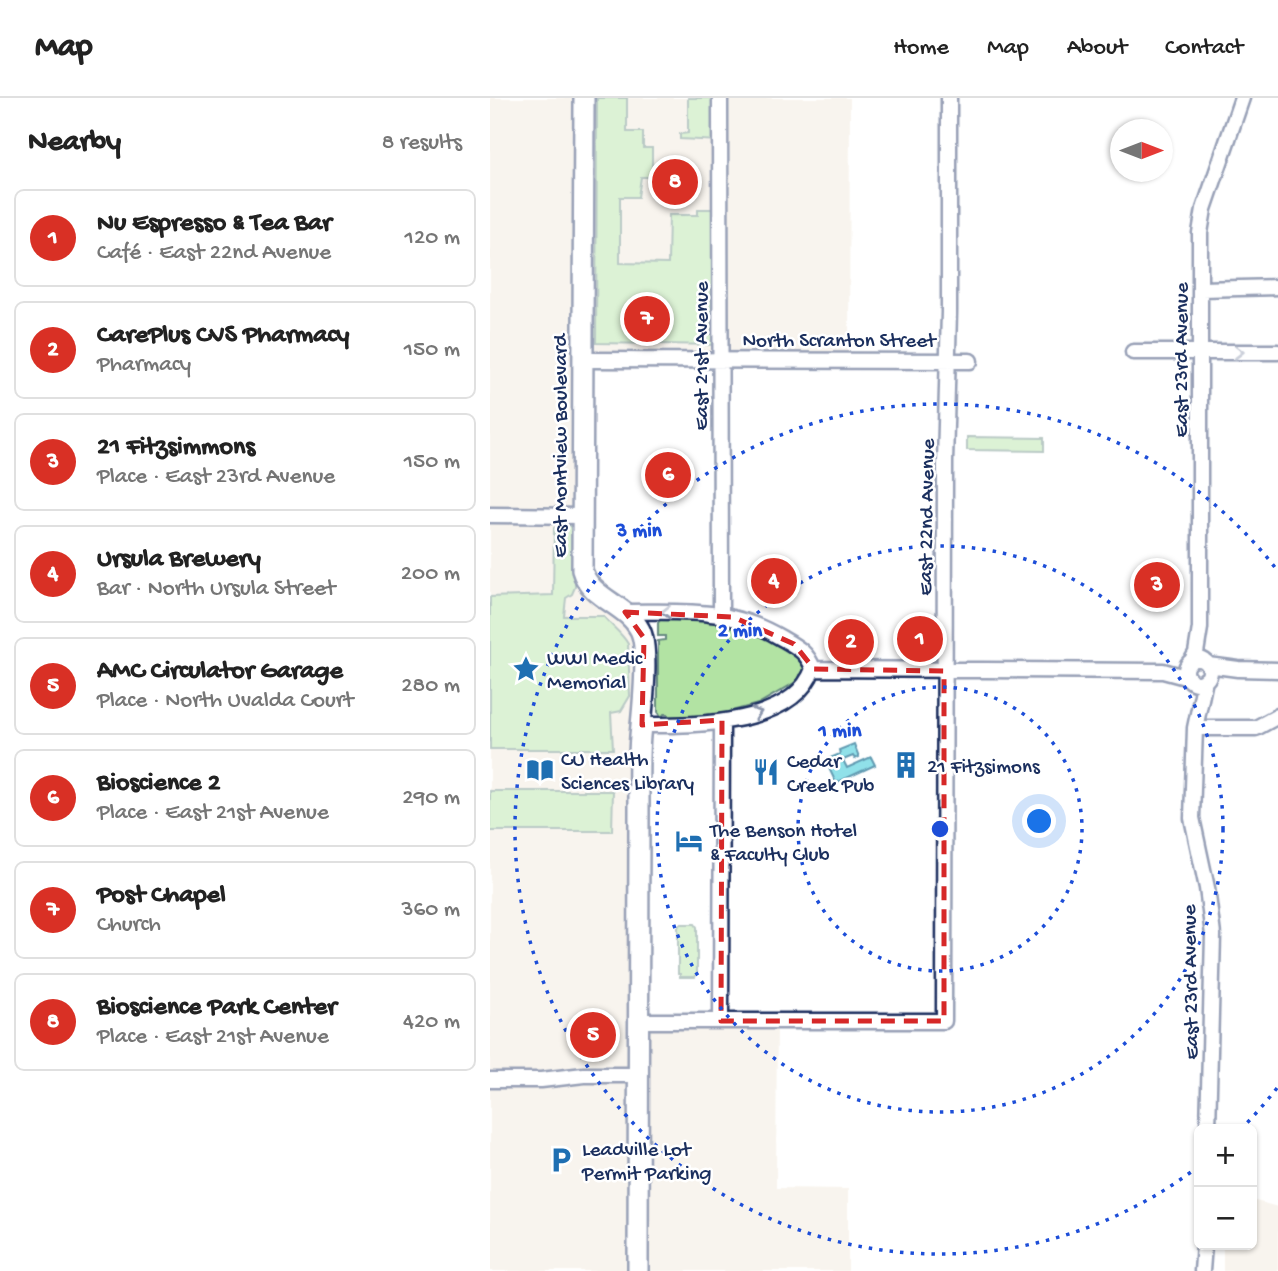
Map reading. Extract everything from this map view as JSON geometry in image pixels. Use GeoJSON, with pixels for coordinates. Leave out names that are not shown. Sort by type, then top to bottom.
{"type":"FeatureCollection","features":[{"type":"Feature","properties":{"kind":"street","name":"East Montview Boulevard"},"geometry":{"type":"LineString","coordinates":[[584,98],[581,558],[584,578],[593,590],[625,612],[638,626],[644,638],[639,806],[638,1271]]}},
{"type":"Feature","properties":{"kind":"street","name":"East 21st Avenue"},"geometry":{"type":"LineString","coordinates":[[720,98],[721,614]]}},
{"type":"Feature","properties":{"kind":"street","name":"East 22nd Avenue"},"geometry":{"type":"LineString","coordinates":[[721,1021],[944,1021],[949,98]]}},
{"type":"Feature","properties":{"kind":"street","name":"East 23rd Avenue"},"geometry":{"type":"LineString","coordinates":[[1208,1124],[1214,954],[1209,895],[1192,818],[1200,628],[1200,233],[1204,209],[1242,98]]}},
{"type":"Feature","properties":{"kind":"street"},"geometry":{"type":"LineString","coordinates":[[1201,289],[1278,287]]}},
{"type":"Feature","properties":{"kind":"street"},"geometry":{"type":"LineString","coordinates":[[1133,352],[1278,352]]}},
{"type":"Feature","properties":{"kind":"street","name":"North Scranton Street"},"geometry":{"type":"LineString","coordinates":[[582,360],[970,361]]}},
{"type":"Feature","properties":{"kind":"street"},"geometry":{"type":"LineString","coordinates":[[490,515],[582,516]]}},
{"type":"Feature","properties":{"kind":"street"},"geometry":{"type":"LineString","coordinates":[[625,612],[721,614],[752,624],[794,644],[807,656],[813,669]]}},
{"type":"Feature","properties":{"kind":"street"},"geometry":{"type":"LineString","coordinates":[[813,669],[1278,670]]}},
{"type":"Feature","properties":{"kind":"street"},"geometry":{"type":"LineString","coordinates":[[642,725],[694,725],[738,720],[779,704],[807,681],[813,669]]}},
{"type":"Feature","properties":{"kind":"street"},"geometry":{"type":"LineString","coordinates":[[1195,728],[1254,728],[1269,723],[1278,716]]}},
{"type":"Feature","properties":{"kind":"street"},"geometry":{"type":"LineString","coordinates":[[639,1021],[721,1021],[722,722]]}},
{"type":"Feature","properties":{"kind":"street"},"geometry":{"type":"LineString","coordinates":[[490,1080],[639,1075]]}},
{"type":"Feature","properties":{"kind":"street"},"geometry":{"type":"LineString","coordinates":[[1202,1271],[1204,1250]]}},
{"type":"Feature","properties":{"kind":"highlighted area"},"geometry":{"type":"Polygon","coordinates":[[[625,612],[733,617],[794,644],[814,669],[944,671],[944,1021],[721,1021],[722,720],[642,725],[644,638],[625,612]]]}},
{"type":"Feature","properties":{"kind":"shaded area"},"geometry":{"type":"Polygon","coordinates":[[[490,98],[850,98],[849,360],[582,360],[582,570],[638,626],[639,1013],[726,1016],[777,1014],[776,1188],[848,1189],[848,1271],[490,1271],[490,98]]]}},
{"type":"Feature","properties":{"kind":"shaded area"},"geometry":{"type":"Polygon","coordinates":[[[1257,1201],[1278,1207],[1278,1271],[1223,1271],[1223,1250],[1257,1250],[1257,1201]]]}},
{"type":"Feature","properties":{"kind":"green space"},"geometry":{"type":"Polygon","coordinates":[[[597,98],[627,98],[627,132],[643,132],[643,148],[652,148],[652,177],[641,177],[638,197],[620,197],[620,263],[668,264],[669,215],[698,215],[698,209],[721,209],[721,345],[596,343],[597,98]]]}},
{"type":"Feature","properties":{"kind":"green space"},"geometry":{"type":"Polygon","coordinates":[[[688,98],[720,98],[720,141],[680,139],[680,134],[688,133],[688,98]]]}},
{"type":"Feature","properties":{"kind":"green space"},"geometry":{"type":"Polygon","coordinates":[[[967,437],[1044,438],[1044,451],[967,450],[967,437]]]}},
{"type":"Feature","properties":{"kind":"green space"},"geometry":{"type":"Polygon","coordinates":[[[564,524],[572,527],[575,539],[575,587],[572,594],[566,598],[564,616],[603,616],[628,644],[630,696],[621,711],[611,713],[613,749],[490,749],[490,597],[553,595],[554,528],[564,527],[564,524]]]}},
{"type":"Feature","properties":{"kind":"green space"},"geometry":{"type":"Polygon","coordinates":[[[661,618],[717,619],[768,637],[787,648],[800,662],[804,661],[804,676],[800,675],[799,679],[802,681],[758,704],[728,712],[728,715],[668,718],[668,714],[664,714],[662,717],[658,712],[658,641],[665,640],[665,636],[658,636],[658,623],[661,618]]]}},
{"type":"Feature","properties":{"kind":"green space"},"geometry":{"type":"Polygon","coordinates":[[[490,791],[613,791],[612,831],[490,831],[490,791]]]}},
{"type":"Feature","properties":{"kind":"green space"},"geometry":{"type":"Polygon","coordinates":[[[680,924],[695,924],[697,927],[695,977],[680,977],[678,974],[680,924]]]}},
{"type":"Feature","properties":{"kind":"water"},"geometry":{"type":"Polygon","coordinates":[[[854,744],[859,757],[843,760],[847,768],[871,757],[875,765],[836,783],[827,764],[831,762],[830,758],[840,754],[839,750],[854,744]]]}},
{"type":"Feature","properties":{"kind":"place","name":"Bioscience Park Center"},"geometry":{"type":"Point","coordinates":[675,182]}},
{"type":"Feature","properties":{"kind":"place","name":"Post Chapel"},"geometry":{"type":"Point","coordinates":[647,319]}},
{"type":"Feature","properties":{"kind":"place","name":"Bioscience 2"},"geometry":{"type":"Point","coordinates":[668,475]}},
{"type":"Feature","properties":{"kind":"place","name":"Ursula Brewery"},"geometry":{"type":"Point","coordinates":[774,581]}},
{"type":"Feature","properties":{"kind":"place","name":"21 Fitzsimmons"},"geometry":{"type":"Point","coordinates":[1157,585]}},
{"type":"Feature","properties":{"kind":"place","name":"Nu Espresso & Tea Bar"},"geometry":{"type":"Point","coordinates":[920,639]}},
{"type":"Feature","properties":{"kind":"place","name":"CarePlus CVS Pharmacy"},"geometry":{"type":"Point","coordinates":[851,642]}},
{"type":"Feature","properties":{"kind":"place","name":"WWI Medic Memorial"},"geometry":{"type":"Point","coordinates":[526,669]}},
{"type":"Feature","properties":{"kind":"place","name":"21 Fitzsimons"},"geometry":{"type":"Point","coordinates":[906,765]}},
{"type":"Feature","properties":{"kind":"place","name":"CU Health Sciences Library"},"geometry":{"type":"Point","coordinates":[540,770]}},
{"type":"Feature","properties":{"kind":"place","name":"Cedar Creek Pub"},"geometry":{"type":"Point","coordinates":[766,772]}},
{"type":"Feature","properties":{"kind":"place","name":"The Benson Hotel & Faculty Club"},"geometry":{"type":"Point","coordinates":[689,841]}},
{"type":"Feature","properties":{"kind":"place","name":"AMC Circulator Garage"},"geometry":{"type":"Point","coordinates":[593,1035]}},
{"type":"Feature","properties":{"kind":"place","name":"Leadville Lot Permit Parking"},"geometry":{"type":"Point","coordinates":[561,1160]}}]}
